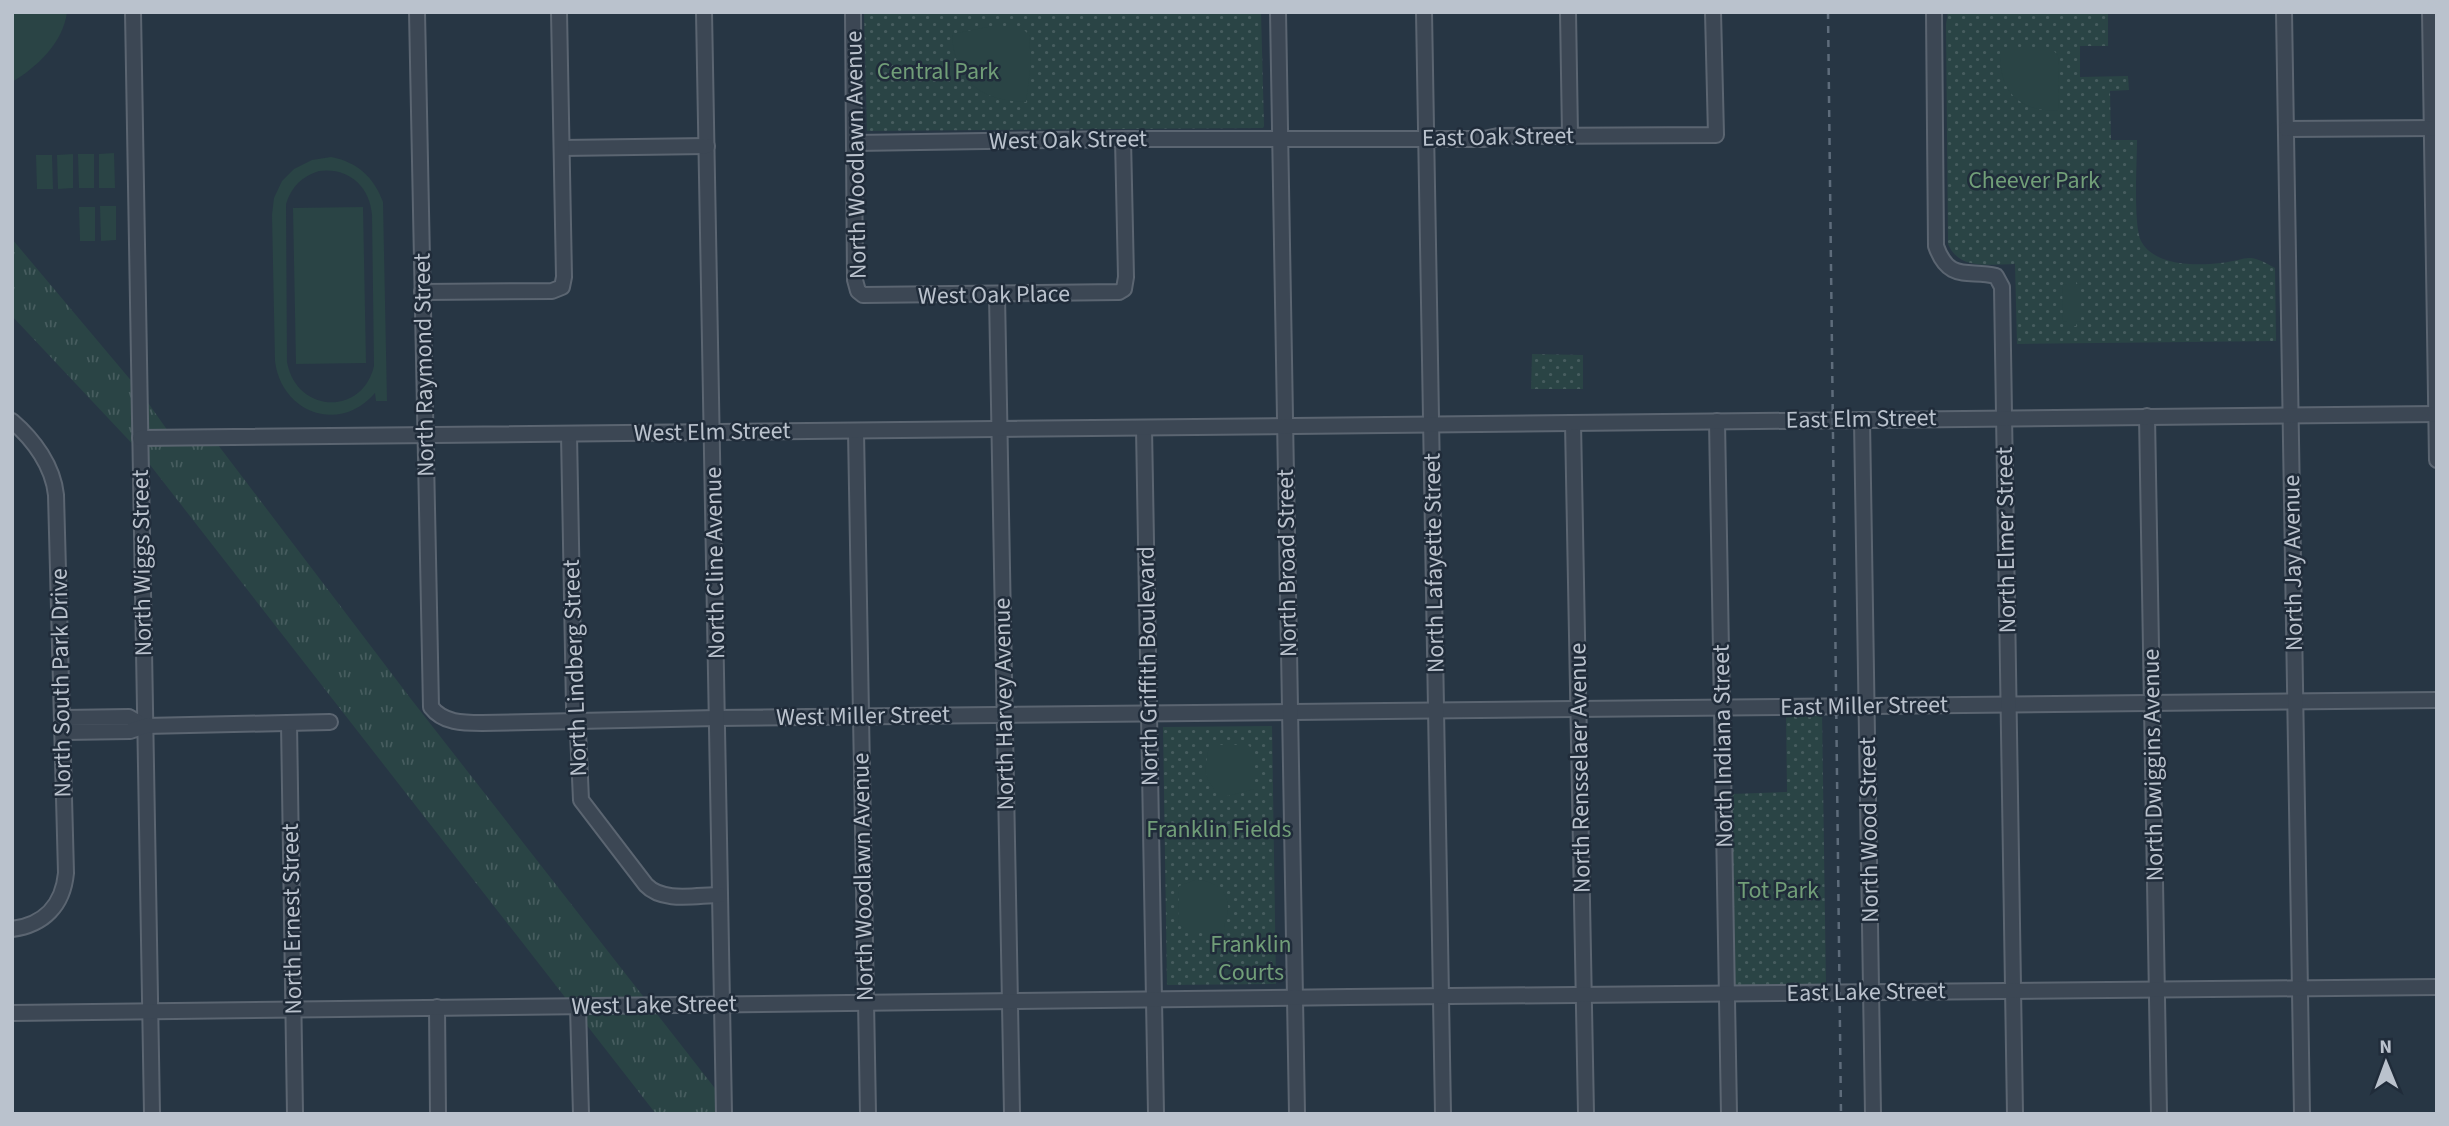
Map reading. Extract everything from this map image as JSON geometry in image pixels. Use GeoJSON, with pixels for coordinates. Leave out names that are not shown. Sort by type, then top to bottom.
{"type":"FeatureCollection","features":[{"type":"Feature","properties":{"kind":"street","name":"North Wiggs Street"},"geometry":{"type":"LineString","coordinates":[[133,12],[152,1114]]}},
{"type":"Feature","properties":{"kind":"street","name":"North Raymond Street"},"geometry":{"type":"LineString","coordinates":[[416,12],[430,707],[437,715]]}},
{"type":"Feature","properties":{"kind":"street"},"geometry":{"type":"LineString","coordinates":[[422,292],[552,291],[562,287],[565,277],[559,12]]}},
{"type":"Feature","properties":{"kind":"street","name":"North Cline Avenue"},"geometry":{"type":"LineString","coordinates":[[704,12],[724,1114]]}},
{"type":"Feature","properties":{"kind":"street","name":"North Woodlawn Avenue"},"geometry":{"type":"LineString","coordinates":[[853,12],[855,280],[858,291],[863,295]]}},
{"type":"Feature","properties":{"kind":"street","name":"North Broad Street"},"geometry":{"type":"LineString","coordinates":[[1278,12],[1297,1114]]}},
{"type":"Feature","properties":{"kind":"street","name":"North Lafayette Street"},"geometry":{"type":"LineString","coordinates":[[1424,12],[1443,1114]]}},
{"type":"Feature","properties":{"kind":"street"},"geometry":{"type":"LineString","coordinates":[[1568,12],[1570,135]]}},
{"type":"Feature","properties":{"kind":"street","name":"East Oak Street"},"geometry":{"type":"LineString","coordinates":[[1280,140],[1716,135],[1713,12]]}},
{"type":"Feature","properties":{"kind":"street","name":"North Elmer Street"},"geometry":{"type":"LineString","coordinates":[[1934,12],[1937,246],[1943,260],[1955,270],[1968,275],[1993,275],[2001,283],[2015,1114]]}},
{"type":"Feature","properties":{"kind":"street","name":"North Jay Avenue"},"geometry":{"type":"LineString","coordinates":[[2284,12],[2302,1114]]}},
{"type":"Feature","properties":{"kind":"street"},"geometry":{"type":"LineString","coordinates":[[2430,12],[2434,128],[2437,460]]}},
{"type":"Feature","properties":{"kind":"street"},"geometry":{"type":"LineString","coordinates":[[2286,129],[2434,128]]}},
{"type":"Feature","properties":{"kind":"street","name":"West Oak Street"},"geometry":{"type":"LineString","coordinates":[[855,143],[1123,139],[1280,140]]}},
{"type":"Feature","properties":{"kind":"street","name":"West Oak Place"},"geometry":{"type":"LineString","coordinates":[[863,295],[1111,293],[1124,289],[1123,139]]}},
{"type":"Feature","properties":{"kind":"street"},"geometry":{"type":"LineString","coordinates":[[562,148],[706,146]]}},
{"type":"Feature","properties":{"kind":"street","name":"North Harvey Avenue"},"geometry":{"type":"LineString","coordinates":[[997,295],[1012,1114]]}},
{"type":"Feature","properties":{"kind":"street","name":"East Elm Street"},"geometry":{"type":"LineString","coordinates":[[1285,426],[2436,414]]}},
{"type":"Feature","properties":{"kind":"street","name":"North Dwiggins Avenue"},"geometry":{"type":"LineString","coordinates":[[2147,416],[2158,1114]]}},
{"type":"Feature","properties":{"kind":"street","name":"North Wood Street"},"geometry":{"type":"LineString","coordinates":[[1862,420],[1873,1114]]}},
{"type":"Feature","properties":{"kind":"street","name":"North South Park Drive"},"geometry":{"type":"LineString","coordinates":[[12,421],[44,459],[55,487],[64,725],[66,873],[63,889],[54,909],[44,918],[26,927],[12,929]]}},
{"type":"Feature","properties":{"kind":"street","name":"North Indiana Street"},"geometry":{"type":"LineString","coordinates":[[1717,421],[1729,1114]]}},
{"type":"Feature","properties":{"kind":"street","name":"North Rensselaer Avenue"},"geometry":{"type":"LineString","coordinates":[[1573,423],[1586,1114]]}},
{"type":"Feature","properties":{"kind":"street","name":"West Elm Street"},"geometry":{"type":"LineString","coordinates":[[140,438],[1285,426]]}},
{"type":"Feature","properties":{"kind":"street","name":"North Griffith Boulevard"},"geometry":{"type":"LineString","coordinates":[[1144,428],[1156,1114]]}},
{"type":"Feature","properties":{"kind":"street","name":"North Woodlawn Avenue"},"geometry":{"type":"LineString","coordinates":[[856,431],[868,1114]]}},
{"type":"Feature","properties":{"kind":"street","name":"North Lindberg Street"},"geometry":{"type":"LineString","coordinates":[[569,434],[574,707],[581,800],[646,885],[655,892],[663,895],[720,895]]}},
{"type":"Feature","properties":{"kind":"street","name":"East Miller Street"},"geometry":{"type":"LineString","coordinates":[[1290,712],[2437,700]]}},
{"type":"Feature","properties":{"kind":"street","name":"West Miller Street"},"geometry":{"type":"LineString","coordinates":[[437,715],[462,723],[1290,712]]}},
{"type":"Feature","properties":{"kind":"street"},"geometry":{"type":"LineString","coordinates":[[64,725],[130,732],[145,726],[330,722]]}},
{"type":"Feature","properties":{"kind":"street","name":"North Ernest Street"},"geometry":{"type":"LineString","coordinates":[[289,723],[295,1114]]}},
{"type":"Feature","properties":{"kind":"street","name":"East Lake Street"},"geometry":{"type":"LineString","coordinates":[[1295,997],[2437,987]]}},
{"type":"Feature","properties":{"kind":"street","name":"West Lake Street"},"geometry":{"type":"LineString","coordinates":[[12,1013],[1295,997]]}},
{"type":"Feature","properties":{"kind":"street"},"geometry":{"type":"LineString","coordinates":[[437,1007],[439,1114]]}},
{"type":"Feature","properties":{"kind":"street"},"geometry":{"type":"LineString","coordinates":[[578,1007],[581,1114]]}},
{"type":"Feature","properties":{"kind":"green space"},"geometry":{"type":"Polygon","coordinates":[[[12,12],[67,12],[60,34],[47,53],[31,69],[12,82],[12,12]]]}},
{"type":"Feature","properties":{"kind":"green space","name":"Central Park"},"geometry":{"type":"Polygon","coordinates":[[[864,12],[1261,12],[1264,126],[867,131],[864,12]]]}},
{"type":"Feature","properties":{"kind":"green space","name":"Cheever Park"},"geometry":{"type":"Polygon","coordinates":[[[1948,12],[2108,12],[2108,46],[2080,46],[2080,77],[2128,76],[2129,90],[2110,91],[2111,140],[2137,140],[2136,207],[2141,241],[2147,249],[2165,260],[2210,264],[2252,258],[2275,268],[2276,341],[2017,344],[2015,264],[1986,265],[1968,262],[1953,253],[1948,244],[1948,12]]]}},
{"type":"Feature","properties":{"kind":"green space"},"geometry":{"type":"Polygon","coordinates":[[[993,26],[1020,26],[1029,35],[1031,62],[1026,102],[996,98],[983,92],[964,76],[958,64],[952,34],[993,26]]]}},
{"type":"Feature","properties":{"kind":"green space"},"geometry":{"type":"Polygon","coordinates":[[[2000,51],[2054,51],[2058,56],[2059,111],[2032,107],[2014,96],[2003,78],[2000,51]]]}},
{"type":"Feature","properties":{"kind":"green space"},"geometry":{"type":"Polygon","coordinates":[[[114,153],[115,188],[99,188],[99,154],[114,153]]]}},
{"type":"Feature","properties":{"kind":"green space"},"geometry":{"type":"Polygon","coordinates":[[[73,154],[73,188],[58,189],[57,155],[73,154]]]}},
{"type":"Feature","properties":{"kind":"green space"},"geometry":{"type":"Polygon","coordinates":[[[78,154],[94,154],[94,188],[79,188],[78,154]]]}},
{"type":"Feature","properties":{"kind":"green space"},"geometry":{"type":"Polygon","coordinates":[[[36,155],[52,155],[53,189],[37,189],[36,155]]]}},
{"type":"Feature","properties":{"kind":"green space"},"geometry":{"type":"Polygon","coordinates":[[[331,157],[357,167],[375,185],[383,202],[387,401],[376,401],[375,393],[361,406],[345,413],[329,415],[300,405],[288,393],[280,379],[275,361],[272,215],[274,198],[282,181],[294,169],[312,160],[331,157]],[[319,171],[302,179],[291,192],[286,204],[287,362],[293,379],[303,391],[315,399],[329,402],[344,401],[357,394],[367,383],[374,366],[370,205],[367,195],[356,181],[339,172],[319,171]]]}},
{"type":"Feature","properties":{"kind":"green space"},"geometry":{"type":"Polygon","coordinates":[[[100,206],[116,206],[116,240],[101,241],[100,206]]]}},
{"type":"Feature","properties":{"kind":"green space"},"geometry":{"type":"Polygon","coordinates":[[[79,207],[95,207],[95,241],[80,241],[79,207]]]}},
{"type":"Feature","properties":{"kind":"green space"},"geometry":{"type":"Polygon","coordinates":[[[363,207],[366,363],[296,364],[293,208],[363,207]]]}},
{"type":"Feature","properties":{"kind":"green space"},"geometry":{"type":"Polygon","coordinates":[[[12,239],[139,390],[175,441],[212,437],[411,699],[735,1114],[656,1114],[140,452],[12,316],[12,239]]]}},
{"type":"Feature","properties":{"kind":"green space"},"geometry":{"type":"Polygon","coordinates":[[[2067,280],[2076,280],[2076,284],[2081,285],[2081,321],[2076,322],[2076,326],[2067,326],[2067,322],[2063,321],[2062,285],[2067,284],[2067,280]]]}},
{"type":"Feature","properties":{"kind":"green space"},"geometry":{"type":"Polygon","coordinates":[[[1532,354],[1583,355],[1583,389],[1531,389],[1532,354]]]}},
{"type":"Feature","properties":{"kind":"green space","name":"Tot Park"},"geometry":{"type":"Polygon","coordinates":[[[1822,712],[1826,986],[1734,987],[1731,794],[1787,792],[1786,715],[1822,712]]]}},
{"type":"Feature","properties":{"kind":"green space","name":"Franklin Fields"},"geometry":{"type":"Polygon","coordinates":[[[1272,726],[1276,984],[1167,985],[1163,727],[1272,726]]]}},
{"type":"Feature","properties":{"kind":"green space"},"geometry":{"type":"Polygon","coordinates":[[[1209,745],[1248,745],[1254,751],[1254,789],[1228,796],[1214,789],[1205,771],[1209,745]]]}},
{"type":"Feature","properties":{"kind":"green space"},"geometry":{"type":"Polygon","coordinates":[[[1195,880],[1212,883],[1225,894],[1228,909],[1224,930],[1186,930],[1178,924],[1179,886],[1195,880]]]}},
{"type":"Feature","properties":{"kind":"railway"},"geometry":{"type":"LineString","coordinates":[[1828,12],[1841,1114]]}},
{"type":"Feature","properties":{"kind":"park label","name":"Franklin Courts"},"geometry":{"type":"Point","coordinates":[1251,958]}}]}
